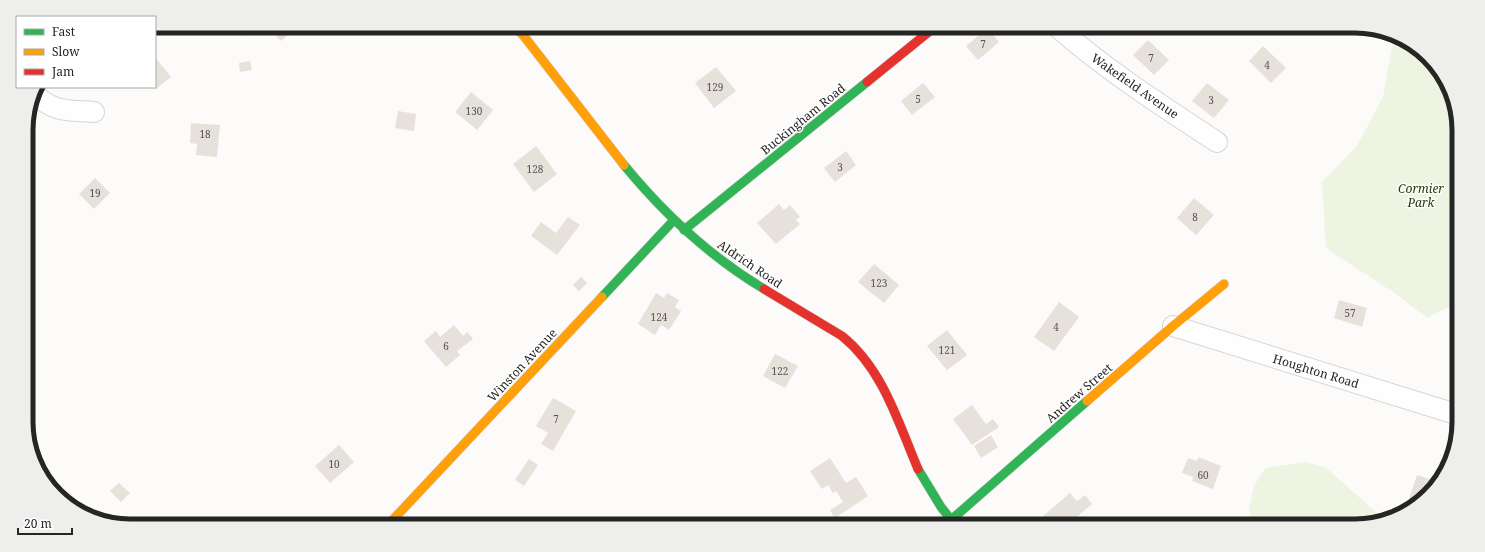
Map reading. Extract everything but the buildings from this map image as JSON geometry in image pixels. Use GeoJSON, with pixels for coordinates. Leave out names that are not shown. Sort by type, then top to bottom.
{"type":"FeatureCollection","features":[{"type":"Feature","properties":{"kind":"street","name":"Aldrich Road"},"geometry":{"type":"LineString","coordinates":[[521,33],[629,171],[684,230],[702,246],[749,280],[842,336],[862,355],[882,384],[919,470],[951,519]]}},
{"type":"Feature","properties":{"kind":"street","name":"Buckingham Road"},"geometry":{"type":"LineString","coordinates":[[684,230],[927,33]]}},
{"type":"Feature","properties":{"kind":"street","name":"Wakefield Avenue"},"geometry":{"type":"LineString","coordinates":[[1064,33],[1086,51],[1149,97],[1217,142]]}},
{"type":"Feature","properties":{"kind":"street"},"geometry":{"type":"LineString","coordinates":[[39,97],[47,104],[60,110],[94,112]]}},
{"type":"Feature","properties":{"kind":"street","name":"Winston Avenue"},"geometry":{"type":"LineString","coordinates":[[394,519],[674,220]]}},
{"type":"Feature","properties":{"kind":"street","name":"Andrew Street"},"geometry":{"type":"LineString","coordinates":[[958,519],[1173,326],[1224,284]]}},
{"type":"Feature","properties":{"kind":"street","name":"Houghton Road"},"geometry":{"type":"LineString","coordinates":[[1173,326],[1452,413]]}},
{"type":"Feature","properties":{"kind":"green space","name":"Cormier Park"},"geometry":{"type":"Polygon","coordinates":[[[1393,41],[1409,49],[1424,61],[1439,82],[1449,105],[1452,130],[1452,305],[1427,318],[1396,294],[1326,248],[1322,182],[1357,146],[1383,97],[1393,41]]]}},
{"type":"Feature","properties":{"kind":"green space"},"geometry":{"type":"Polygon","coordinates":[[[1305,462],[1325,467],[1379,516],[1361,519],[1252,519],[1249,510],[1254,486],[1265,468],[1305,462]]]}},
{"type":"Feature","properties":{"kind":"traffic: fast"},"geometry":{"type":"LineString","coordinates":[[684,230],[867,82]]}},
{"type":"Feature","properties":{"kind":"traffic: fast"},"geometry":{"type":"LineString","coordinates":[[624,165],[672,218],[725,263],[764,289]]}},
{"type":"Feature","properties":{"kind":"traffic: fast"},"geometry":{"type":"LineString","coordinates":[[602,297],[674,220]]}},
{"type":"Feature","properties":{"kind":"traffic: fast"},"geometry":{"type":"LineString","coordinates":[[952,519],[1087,401]]}},
{"type":"Feature","properties":{"kind":"traffic: fast"},"geometry":{"type":"LineString","coordinates":[[918,469],[941,507],[950,519]]}},
{"type":"Feature","properties":{"kind":"traffic: slow"},"geometry":{"type":"LineString","coordinates":[[521,33],[624,165]]}},
{"type":"Feature","properties":{"kind":"traffic: slow"},"geometry":{"type":"LineString","coordinates":[[1087,401],[1224,284]]}},
{"type":"Feature","properties":{"kind":"traffic: slow"},"geometry":{"type":"LineString","coordinates":[[394,519],[602,297]]}},
{"type":"Feature","properties":{"kind":"traffic: jam"},"geometry":{"type":"LineString","coordinates":[[867,82],[927,33]]}},
{"type":"Feature","properties":{"kind":"traffic: jam"},"geometry":{"type":"LineString","coordinates":[[764,289],[842,336],[856,349],[879,380],[888,397],[918,469]]}}]}
